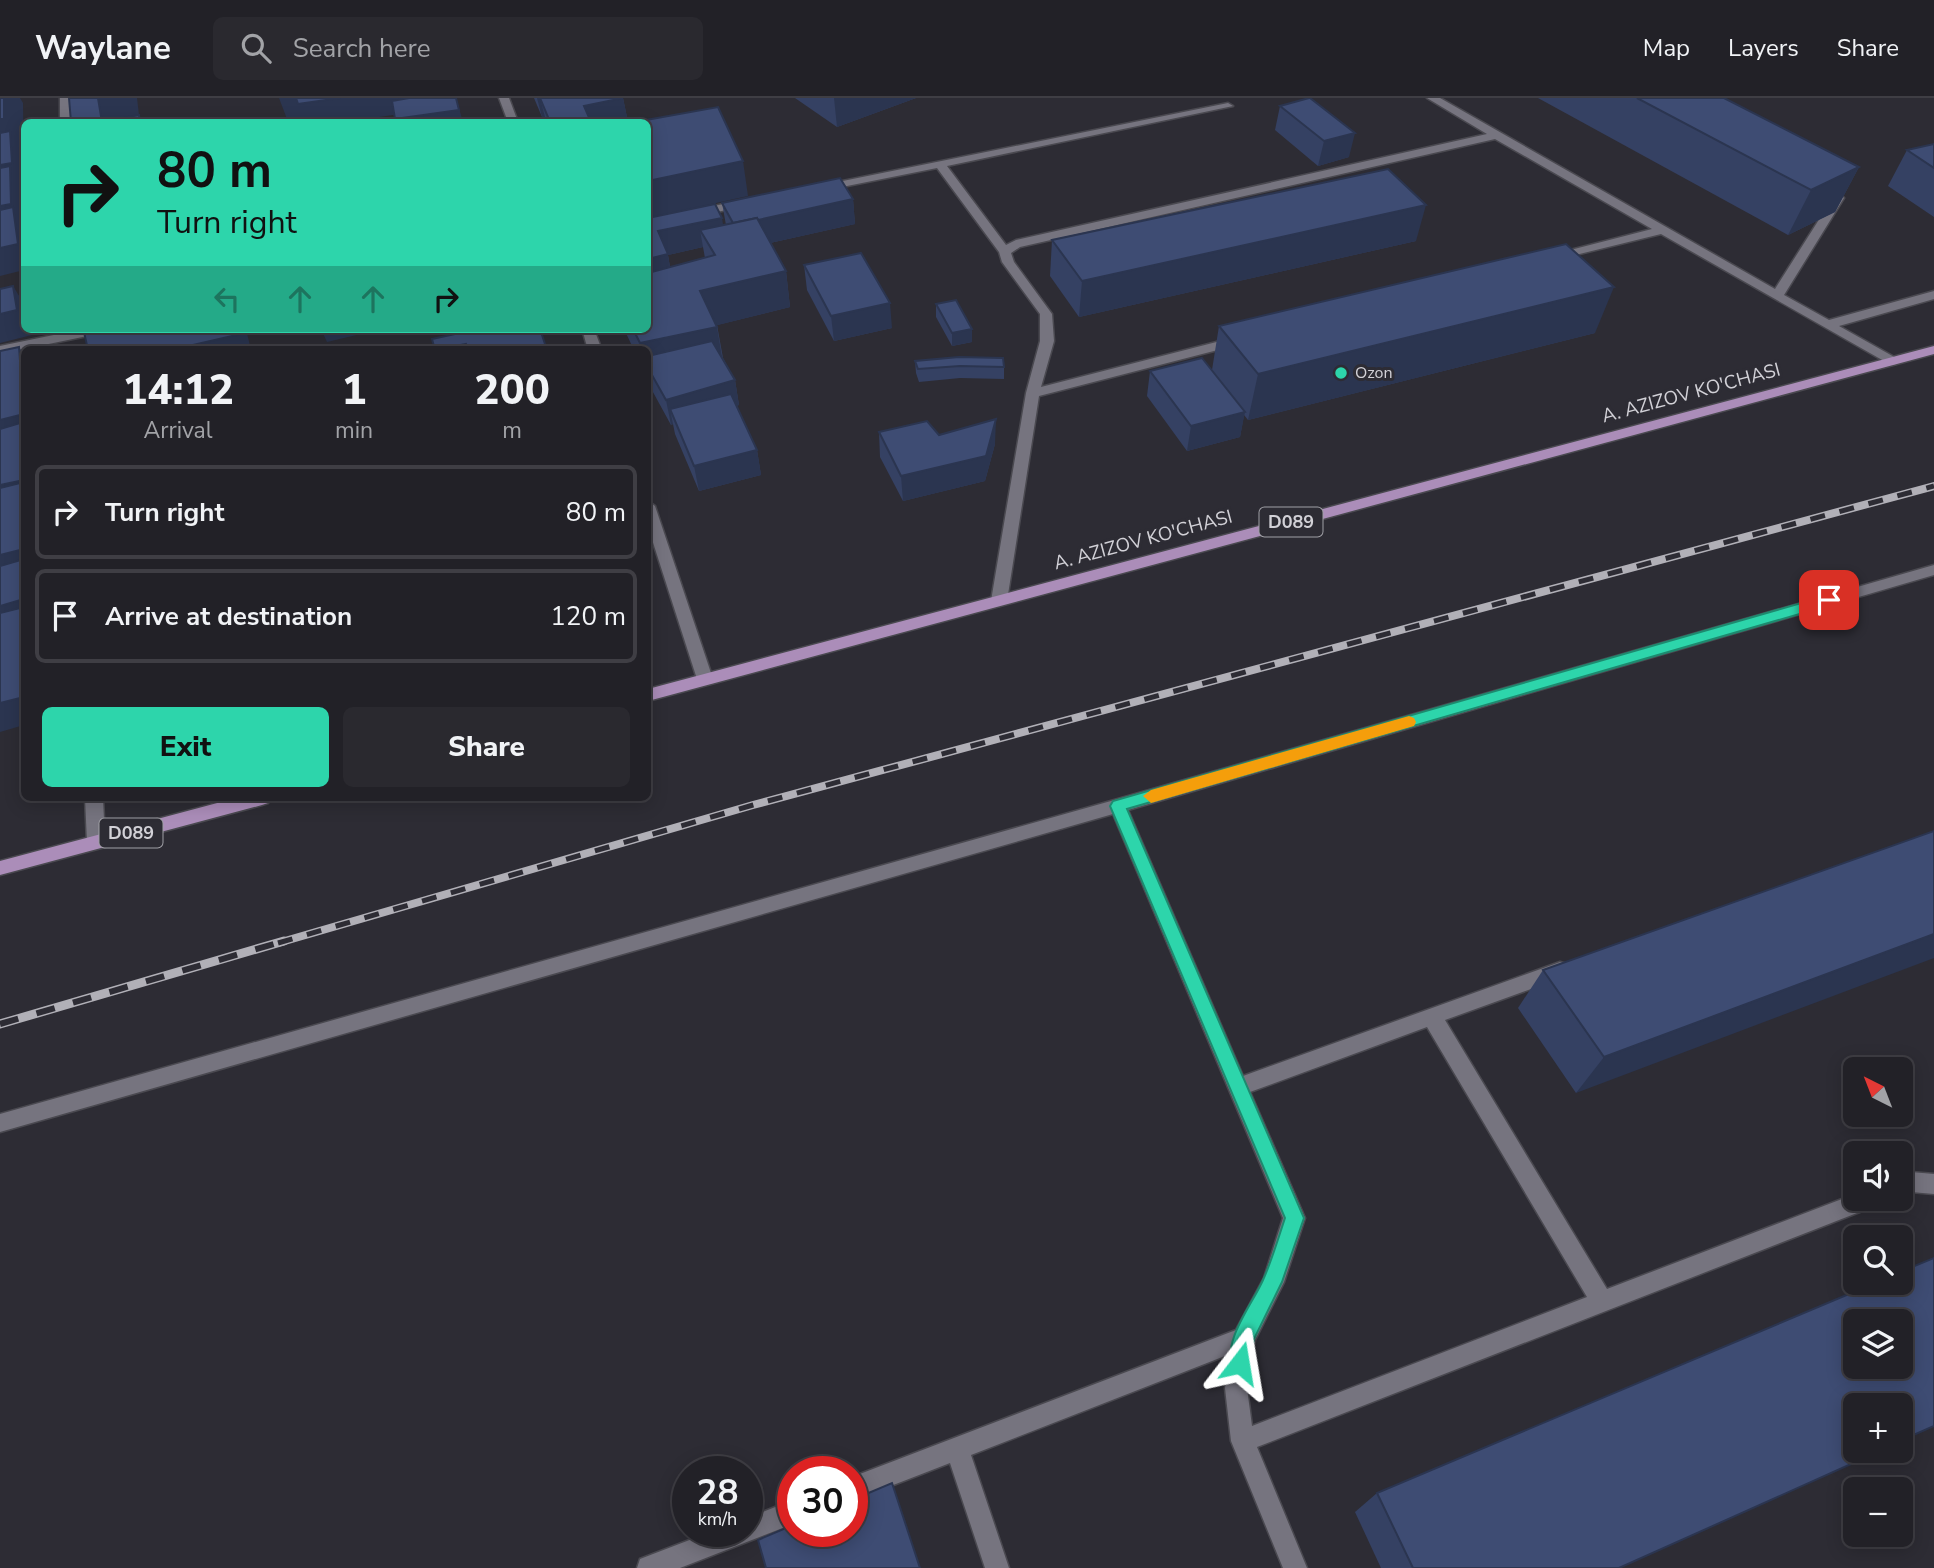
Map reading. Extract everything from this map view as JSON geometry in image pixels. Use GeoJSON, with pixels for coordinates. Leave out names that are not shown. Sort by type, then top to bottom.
{"type":"FeatureCollection","features":[{"type":"Feature","properties":{"kind":"main road","name":"A. AZIZOV KO'CHASI"},"geometry":{"type":"LineString","coordinates":[[651,694],[1934,350]]}},
{"type":"Feature","properties":{"kind":"main road","name":"D089"},"geometry":{"type":"LineString","coordinates":[[0,868],[251,801]]}},
{"type":"Feature","properties":{"kind":"street"},"geometry":{"type":"LineString","coordinates":[[65,98],[66,119]]}},
{"type":"Feature","properties":{"kind":"street"},"geometry":{"type":"LineString","coordinates":[[504,98],[512,119]]}},
{"type":"Feature","properties":{"kind":"street"},"geometry":{"type":"LineString","coordinates":[[1432,98],[1891,361]]}},
{"type":"Feature","properties":{"kind":"street"},"geometry":{"type":"LineString","coordinates":[[807,191],[1228,106]]}},
{"type":"Feature","properties":{"kind":"street"},"geometry":{"type":"LineString","coordinates":[[1005,252],[1016,244],[1497,135]]}},
{"type":"Feature","properties":{"kind":"street"},"geometry":{"type":"LineString","coordinates":[[940,164],[1005,252],[1008,262],[1046,314],[1047,341],[1033,393],[999,601]]}},
{"type":"Feature","properties":{"kind":"street"},"geometry":{"type":"LineString","coordinates":[[1777,296],[1846,184]]}},
{"type":"Feature","properties":{"kind":"street"},"geometry":{"type":"LineString","coordinates":[[651,222],[754,202]]}},
{"type":"Feature","properties":{"kind":"street"},"geometry":{"type":"LineString","coordinates":[[1542,261],[1662,230]]}},
{"type":"Feature","properties":{"kind":"street"},"geometry":{"type":"LineString","coordinates":[[1827,325],[1934,295]]}},
{"type":"Feature","properties":{"kind":"street"},"geometry":{"type":"LineString","coordinates":[[0,350],[70,333]]}},
{"type":"Feature","properties":{"kind":"street"},"geometry":{"type":"LineString","coordinates":[[1033,393],[1247,338]]}},
{"type":"Feature","properties":{"kind":"street"},"geometry":{"type":"LineString","coordinates":[[651,515],[705,679]]}},
{"type":"Feature","properties":{"kind":"street"},"geometry":{"type":"LineString","coordinates":[[0,1123],[1118,806],[1934,570]]}},
{"type":"Feature","properties":{"kind":"street"},"geometry":{"type":"LineString","coordinates":[[94,801],[96,842]]}},
{"type":"Feature","properties":{"kind":"street"},"geometry":{"type":"LineString","coordinates":[[1118,806],[1294,1218],[1273,1282],[1244,1338],[1236,1388],[1242,1441],[1296,1568]]}},
{"type":"Feature","properties":{"kind":"street"},"geometry":{"type":"LineString","coordinates":[[1238,1087],[1576,965]]}},
{"type":"Feature","properties":{"kind":"street"},"geometry":{"type":"LineString","coordinates":[[1432,1017],[1602,1301]]}},
{"type":"Feature","properties":{"kind":"street"},"geometry":{"type":"LineString","coordinates":[[1913,1182],[1934,1184]]}},
{"type":"Feature","properties":{"kind":"street"},"geometry":{"type":"LineString","coordinates":[[1242,1441],[1843,1209]]}},
{"type":"Feature","properties":{"kind":"street"},"geometry":{"type":"LineString","coordinates":[[868,1483],[1244,1338]]}},
{"type":"Feature","properties":{"kind":"street"},"geometry":{"type":"LineString","coordinates":[[957,1448],[997,1568]]}},
{"type":"Feature","properties":{"kind":"street"},"geometry":{"type":"LineString","coordinates":[[649,1568],[703,1547]]}},
{"type":"Feature","properties":{"kind":"building"},"geometry":{"type":"Polygon","coordinates":[[[0,98],[4,98],[4,119],[0,119],[0,98]]]}},
{"type":"Feature","properties":{"kind":"building"},"geometry":{"type":"Polygon","coordinates":[[[69,98],[98,98],[102,119],[71,119],[69,98]]]}},
{"type":"Feature","properties":{"kind":"building"},"geometry":{"type":"Polygon","coordinates":[[[296,98],[340,98],[298,104],[296,98]]]}},
{"type":"Feature","properties":{"kind":"building"},"geometry":{"type":"Polygon","coordinates":[[[409,98],[456,98],[459,110],[395,119],[392,101],[409,98]]]}},
{"type":"Feature","properties":{"kind":"building"},"geometry":{"type":"Polygon","coordinates":[[[540,98],[623,98],[584,106],[590,119],[549,119],[540,98]]]}},
{"type":"Feature","properties":{"kind":"building"},"geometry":{"type":"Polygon","coordinates":[[[1310,98],[1355,133],[1324,141],[1280,106],[1310,98]]]}},
{"type":"Feature","properties":{"kind":"building"},"geometry":{"type":"Polygon","coordinates":[[[1637,98],[1724,98],[1859,167],[1811,190],[1637,98]]]}},
{"type":"Feature","properties":{"kind":"building"},"geometry":{"type":"Polygon","coordinates":[[[718,107],[743,161],[651,180],[651,119],[718,107]]]}},
{"type":"Feature","properties":{"kind":"building"},"geometry":{"type":"Polygon","coordinates":[[[139,115],[140,119],[118,119],[139,115]]]}},
{"type":"Feature","properties":{"kind":"building"},"geometry":{"type":"Polygon","coordinates":[[[10,131],[12,163],[0,165],[0,133],[10,131]]]}},
{"type":"Feature","properties":{"kind":"building"},"geometry":{"type":"Polygon","coordinates":[[[1934,144],[1934,168],[1907,150],[1934,144]]]}},
{"type":"Feature","properties":{"kind":"building"},"geometry":{"type":"Polygon","coordinates":[[[10,166],[11,204],[0,206],[0,168],[10,166]]]}},
{"type":"Feature","properties":{"kind":"building"},"geometry":{"type":"Polygon","coordinates":[[[1388,169],[1426,205],[1082,281],[1052,240],[1388,169]]]}},
{"type":"Feature","properties":{"kind":"building"},"geometry":{"type":"Polygon","coordinates":[[[840,178],[853,199],[733,223],[722,203],[840,178]]]}},
{"type":"Feature","properties":{"kind":"building"},"geometry":{"type":"Polygon","coordinates":[[[715,204],[722,218],[658,231],[668,254],[651,258],[651,217],[715,204]]]}},
{"type":"Feature","properties":{"kind":"building"},"geometry":{"type":"Polygon","coordinates":[[[13,207],[18,244],[0,248],[0,210],[13,207]]]}},
{"type":"Feature","properties":{"kind":"building"},"geometry":{"type":"Polygon","coordinates":[[[757,218],[786,271],[700,291],[717,327],[640,343],[635,333],[651,333],[651,272],[715,255],[700,230],[757,218]]]}},
{"type":"Feature","properties":{"kind":"building"},"geometry":{"type":"Polygon","coordinates":[[[1566,244],[1614,287],[1258,374],[1219,326],[1566,244]]]}},
{"type":"Feature","properties":{"kind":"building"},"geometry":{"type":"Polygon","coordinates":[[[861,253],[890,303],[831,316],[804,265],[861,253]]]}},
{"type":"Feature","properties":{"kind":"building"},"geometry":{"type":"Polygon","coordinates":[[[13,286],[17,310],[0,314],[0,289],[13,286]]]}},
{"type":"Feature","properties":{"kind":"building"},"geometry":{"type":"Polygon","coordinates":[[[956,300],[972,329],[952,333],[936,304],[956,300]]]}},
{"type":"Feature","properties":{"kind":"building"},"geometry":{"type":"Polygon","coordinates":[[[84,333],[241,334],[188,346],[87,346],[84,333]]]}},
{"type":"Feature","properties":{"kind":"building"},"geometry":{"type":"Polygon","coordinates":[[[460,333],[541,333],[546,346],[434,346],[432,339],[460,333]]]}},
{"type":"Feature","properties":{"kind":"building"},"geometry":{"type":"Polygon","coordinates":[[[712,341],[735,380],[666,400],[651,373],[651,355],[712,341]]]}},
{"type":"Feature","properties":{"kind":"building"},"geometry":{"type":"Polygon","coordinates":[[[19,347],[21,415],[0,420],[0,351],[19,347]]]}},
{"type":"Feature","properties":{"kind":"building"},"geometry":{"type":"Polygon","coordinates":[[[959,357],[1003,358],[1004,367],[918,369],[915,361],[959,357]]]}},
{"type":"Feature","properties":{"kind":"building"},"geometry":{"type":"Polygon","coordinates":[[[1202,358],[1245,412],[1191,426],[1150,371],[1202,358]]]}},
{"type":"Feature","properties":{"kind":"building"},"geometry":{"type":"Polygon","coordinates":[[[731,394],[757,450],[694,466],[670,409],[731,394]]]}},
{"type":"Feature","properties":{"kind":"building"},"geometry":{"type":"Polygon","coordinates":[[[996,419],[986,456],[901,476],[879,432],[927,421],[939,435],[996,419]]]}},
{"type":"Feature","properties":{"kind":"building"},"geometry":{"type":"Polygon","coordinates":[[[20,423],[21,481],[0,485],[0,429],[20,423]]]}},
{"type":"Feature","properties":{"kind":"building"},"geometry":{"type":"Polygon","coordinates":[[[21,483],[21,550],[0,555],[0,488],[21,483]]]}},
{"type":"Feature","properties":{"kind":"building"},"geometry":{"type":"Polygon","coordinates":[[[21,560],[21,600],[0,606],[0,566],[21,560]]]}},
{"type":"Feature","properties":{"kind":"building"},"geometry":{"type":"Polygon","coordinates":[[[21,608],[21,698],[0,703],[0,613],[21,608]]]}},
{"type":"Feature","properties":{"kind":"building"},"geometry":{"type":"Polygon","coordinates":[[[1934,831],[1934,934],[1604,1057],[1543,970],[1934,831]]]}},
{"type":"Feature","properties":{"kind":"building"},"geometry":{"type":"Polygon","coordinates":[[[1934,1258],[1934,1426],[1913,1435],[1913,1393],[1843,1393],[1843,1463],[1853,1463],[1619,1568],[1413,1568],[1377,1493],[1847,1295],[1913,1295],[1913,1267],[1934,1258]]]}},
{"type":"Feature","properties":{"kind":"building"},"geometry":{"type":"Polygon","coordinates":[[[892,1483],[920,1568],[766,1568],[760,1547],[763,1547],[763,1538],[777,1532],[777,1547],[868,1547],[868,1493],[892,1483]]]}},
{"type":"Feature","properties":{"kind":"railway"},"geometry":{"type":"LineString","coordinates":[[278,943],[753,805],[1934,486]]}},
{"type":"Feature","properties":{"kind":"railway"},"geometry":{"type":"LineString","coordinates":[[0,1024],[284,941]]}},
{"type":"Feature","properties":{"kind":"slow traffic"},"geometry":{"type":"LineString","coordinates":[[1151,796],[1409,722]]}},
{"type":"Feature","properties":{"kind":"place","name":"Ozon"},"geometry":{"type":"Point","coordinates":[1341,373]}},
{"type":"Feature","properties":{"kind":"route"},"geometry":{"type":"LineString","coordinates":[[1240,1363],[1244,1338],[1273,1282],[1294,1218],[1118,806],[1829,600]]}}]}
